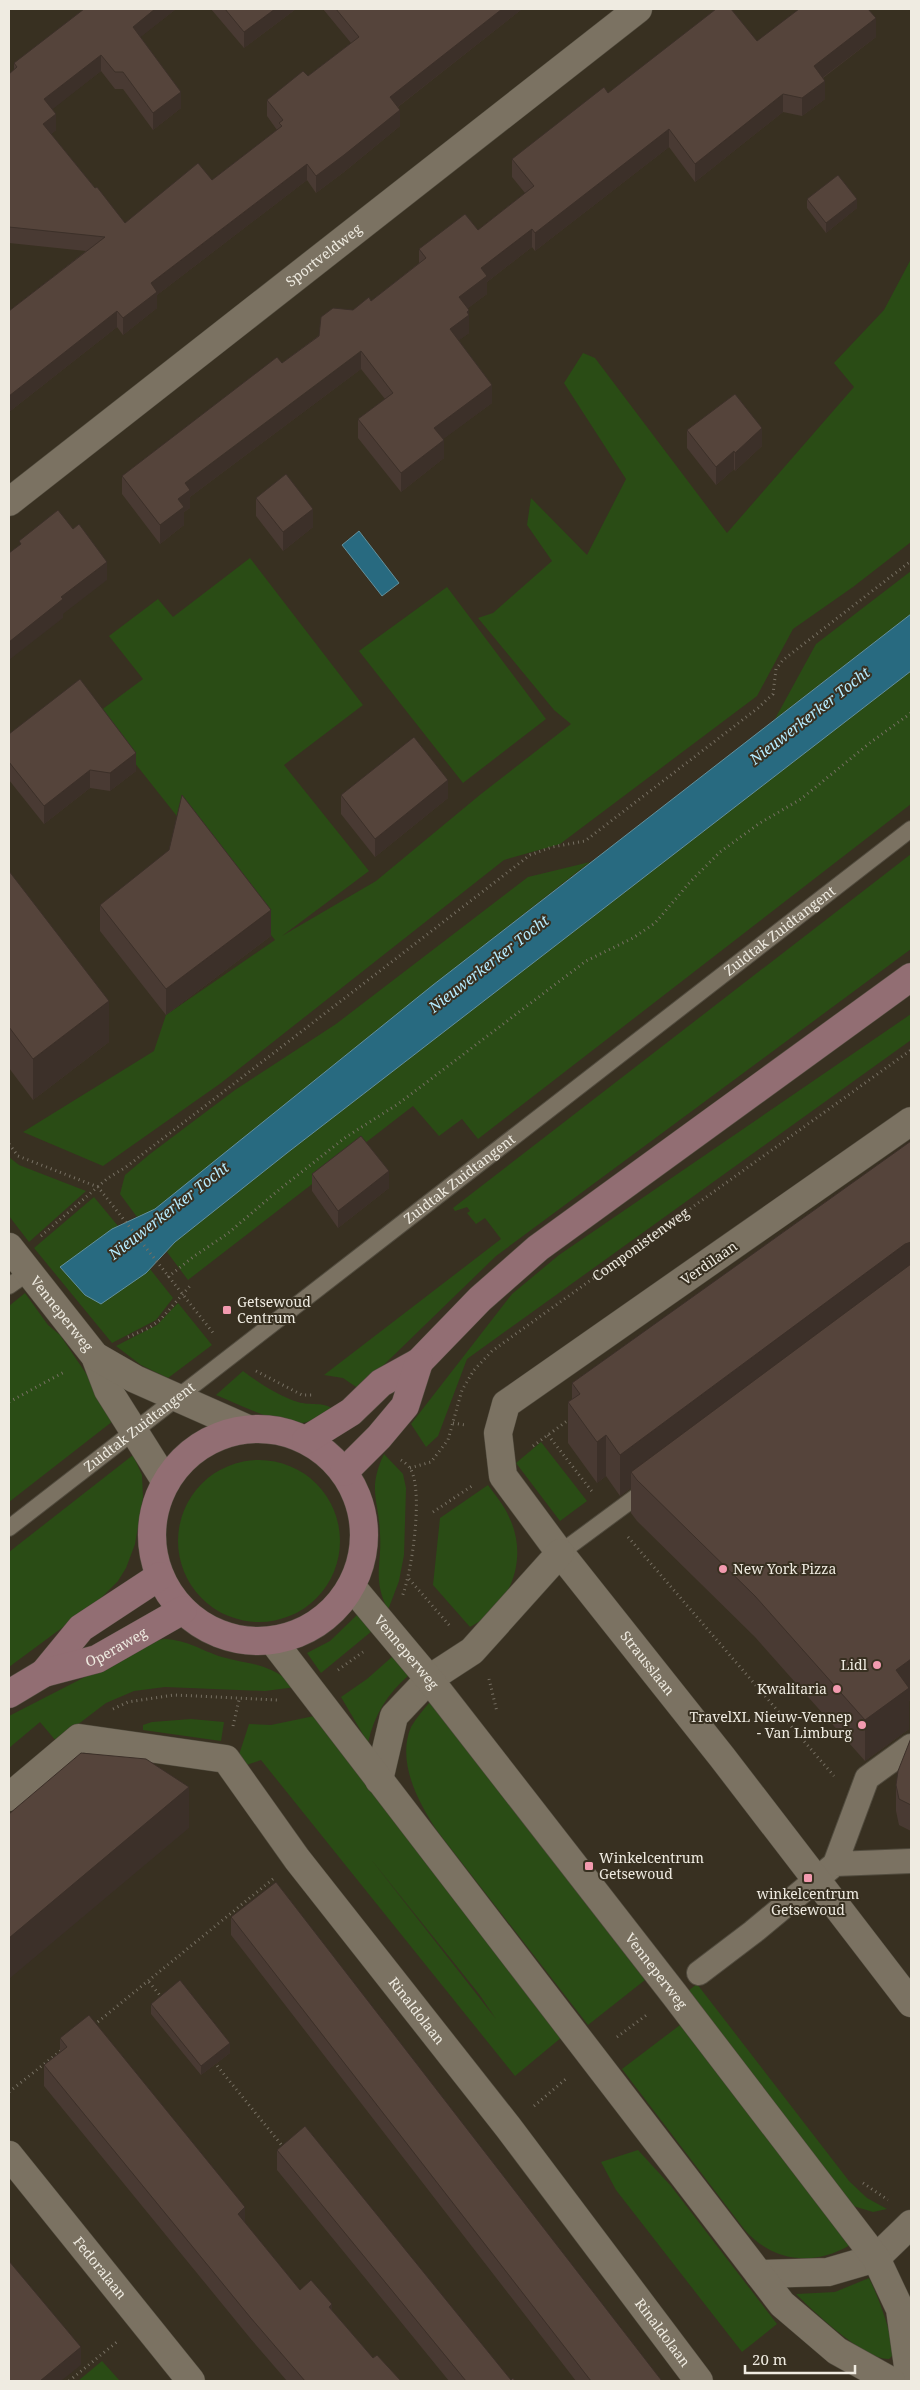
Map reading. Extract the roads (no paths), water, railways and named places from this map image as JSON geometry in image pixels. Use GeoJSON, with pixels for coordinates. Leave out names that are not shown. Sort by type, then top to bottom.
{"type":"FeatureCollection","features":[{"type":"Feature","properties":{"kind":"main road"},"geometry":{"type":"LineString","coordinates":[[306,1440],[351,1412],[381,1383],[419,1362],[480,1299],[538,1248],[911,977]]}},
{"type":"Feature","properties":{"kind":"main road"},"geometry":{"type":"LineString","coordinates":[[344,1472],[379,1437],[405,1406],[419,1362]]}},
{"type":"Feature","properties":{"kind":"main road"},"geometry":{"type":"LineString","coordinates":[[248,1429],[268,1430],[306,1440],[344,1472],[362,1508],[365,1528],[361,1562],[352,1587],[331,1613],[318,1622],[304,1631],[273,1641],[248,1641],[225,1636],[202,1625],[183,1610],[160,1576],[152,1544],[152,1528],[154,1512],[166,1482],[178,1466],[210,1440],[229,1433],[248,1429]]}},
{"type":"Feature","properties":{"kind":"main road","name":"Operaweg"},"geometry":{"type":"LineString","coordinates":[[44,1673],[81,1628],[160,1576]]}},
{"type":"Feature","properties":{"kind":"main road","name":"Operaweg"},"geometry":{"type":"LineString","coordinates":[[9,1694],[44,1673],[96,1659],[183,1610]]}},
{"type":"Feature","properties":{"kind":"street","name":"Sportveldweg"},"geometry":{"type":"LineString","coordinates":[[9,502],[638,9]]}},
{"type":"Feature","properties":{"kind":"street","name":"Verdilaan"},"geometry":{"type":"LineString","coordinates":[[506,1404],[911,1121]]}},
{"type":"Feature","properties":{"kind":"street","name":"Venneperweg"},"geometry":{"type":"LineString","coordinates":[[9,1247],[19,1279],[95,1356],[135,1379],[248,1429]]}},
{"type":"Feature","properties":{"kind":"street","name":"Venneperweg"},"geometry":{"type":"LineString","coordinates":[[95,1356],[108,1390],[166,1482]]}},
{"type":"Feature","properties":{"kind":"street","name":"Strausslaan"},"geometry":{"type":"LineString","coordinates":[[506,1404],[498,1433],[502,1476],[560,1553],[722,1756],[825,1872],[911,2003]]}},
{"type":"Feature","properties":{"kind":"street"},"geometry":{"type":"LineString","coordinates":[[379,1780],[394,1716],[429,1679],[472,1651],[560,1553]]}},
{"type":"Feature","properties":{"kind":"street","name":"Venneperweg"},"geometry":{"type":"LineString","coordinates":[[352,1587],[429,1679],[680,2001],[876,2258],[900,2308],[910,2381]]}},
{"type":"Feature","properties":{"kind":"street"},"geometry":{"type":"LineString","coordinates":[[273,1641],[782,2304],[837,2351],[891,2381]]}},
{"type":"Feature","properties":{"kind":"street","name":"Rinaldolaan"},"geometry":{"type":"LineString","coordinates":[[9,1797],[79,1738],[226,1759],[297,1859],[508,2127],[699,2381]]}},
{"type":"Feature","properties":{"kind":"street"},"geometry":{"type":"LineString","coordinates":[[699,1973],[753,1932],[825,1872],[858,1803],[867,1778],[911,1746]]}},
{"type":"Feature","properties":{"kind":"street"},"geometry":{"type":"LineString","coordinates":[[825,1872],[911,1861]]}},
{"type":"Feature","properties":{"kind":"street","name":"Fedoralaan"},"geometry":{"type":"LineString","coordinates":[[9,2155],[141,2322],[191,2381]]}},
{"type":"Feature","properties":{"kind":"street"},"geometry":{"type":"LineString","coordinates":[[759,2274],[828,2272],[876,2258],[911,2224]]}},
{"type":"Feature","properties":{"kind":"lane","name":"Zuidtak Zuidtangent"},"geometry":{"type":"LineString","coordinates":[[9,1528],[911,829]]}},
{"type":"Feature","properties":{"kind":"lane"},"geometry":{"type":"LineString","coordinates":[[560,1553],[658,1481]]}},
{"type":"Feature","properties":{"kind":"water"},"geometry":{"type":"Polygon","coordinates":[[[359,531],[399,583],[382,596],[342,545],[359,531]]]}},
{"type":"Feature","properties":{"kind":"water","name":"Nieuwerkerker Tocht"},"geometry":{"type":"Polygon","coordinates":[[[911,614],[911,671],[287,1153],[175,1242],[146,1273],[101,1304],[85,1295],[60,1267],[112,1229],[155,1209],[433,985],[911,614]]]}},
{"type":"Feature","properties":{"kind":"place","name":"Getsewoud Centrum"},"geometry":{"type":"Point","coordinates":[227,1310]}},
{"type":"Feature","properties":{"kind":"place","name":"New York Pizza"},"geometry":{"type":"Point","coordinates":[723,1569]}},
{"type":"Feature","properties":{"kind":"place","name":"Lidl"},"geometry":{"type":"Point","coordinates":[877,1665]}},
{"type":"Feature","properties":{"kind":"place","name":"Kwalitaria"},"geometry":{"type":"Point","coordinates":[837,1689]}},
{"type":"Feature","properties":{"kind":"place","name":"TravelXL Nieuw-Vennep - Van Limburg"},"geometry":{"type":"Point","coordinates":[862,1725]}},
{"type":"Feature","properties":{"kind":"place","name":"Winkelcentrum Getsewoud"},"geometry":{"type":"Point","coordinates":[589,1866]}},
{"type":"Feature","properties":{"kind":"place","name":"winkelcentrum Getsewoud"},"geometry":{"type":"Point","coordinates":[808,1878]}}]}
